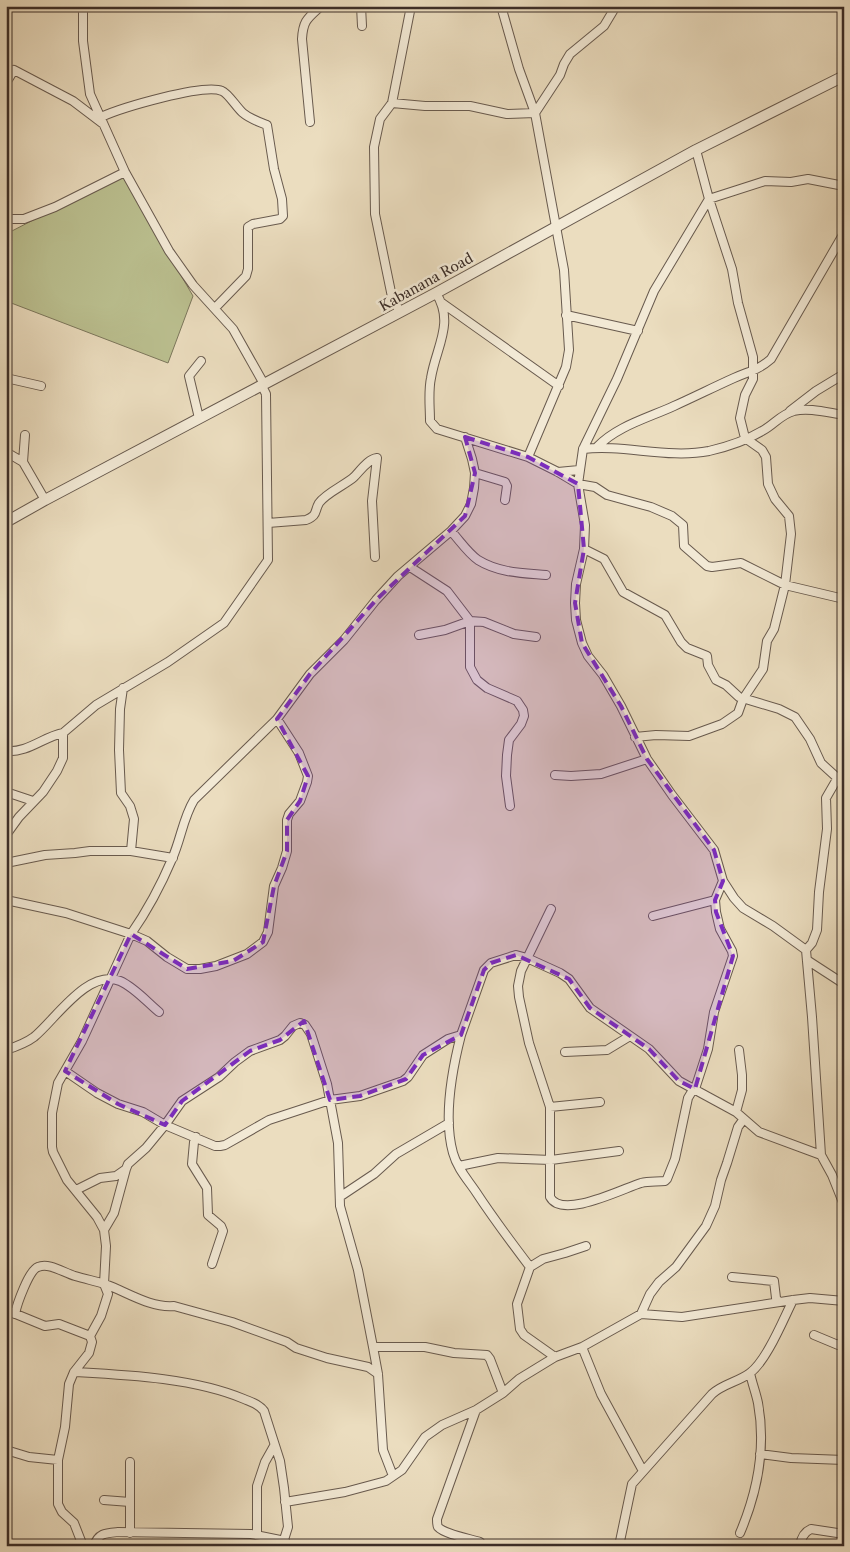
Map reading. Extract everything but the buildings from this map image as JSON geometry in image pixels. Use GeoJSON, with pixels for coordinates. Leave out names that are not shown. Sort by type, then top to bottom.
{"type":"FeatureCollection","features":[{"type":"Feature","properties":{"kind":"street"},"geometry":{"type":"LineString","coordinates":[[6,750],[18,752],[51,736],[63,733],[96,705],[168,662],[224,623],[268,560],[266,394],[263,385],[233,329],[193,284],[169,251],[125,172],[89,88],[83,41],[82,6]]}},
{"type":"Feature","properties":{"kind":"street"},"geometry":{"type":"LineString","coordinates":[[310,122],[302,39],[303,26],[321,6]]}},
{"type":"Feature","properties":{"kind":"street"},"geometry":{"type":"LineString","coordinates":[[361,6],[362,26]]}},
{"type":"Feature","properties":{"kind":"street"},"geometry":{"type":"LineString","coordinates":[[400,312],[392,297],[376,214],[374,147],[380,119],[392,103],[411,6]]}},
{"type":"Feature","properties":{"kind":"street"},"geometry":{"type":"LineString","coordinates":[[501,6],[519,69],[535,113],[564,270],[569,350],[566,367],[528,457]]}},
{"type":"Feature","properties":{"kind":"street"},"geometry":{"type":"LineString","coordinates":[[535,113],[560,76],[570,54],[604,26],[616,6]]}},
{"type":"Feature","properties":{"kind":"street"},"geometry":{"type":"LineString","coordinates":[[6,83],[10,68],[73,101],[102,120]]}},
{"type":"Feature","properties":{"kind":"street","name":"Kabanana Road"},"geometry":{"type":"LineString","coordinates":[[6,522],[436,293],[696,150],[844,76]]}},
{"type":"Feature","properties":{"kind":"street"},"geometry":{"type":"LineString","coordinates":[[102,120],[111,113],[169,97],[205,89],[215,89],[224,91],[244,114],[267,125],[274,168],[282,199],[283,216],[280,219],[253,224],[248,227],[248,269],[246,276],[214,308]]}},
{"type":"Feature","properties":{"kind":"street"},"geometry":{"type":"LineString","coordinates":[[392,103],[425,106],[470,106],[508,114],[535,113]]}},
{"type":"Feature","properties":{"kind":"street"},"geometry":{"type":"LineString","coordinates":[[635,738],[656,735],[689,736],[722,724],[738,712],[743,699],[763,669],[767,641],[774,629],[786,585],[791,534],[789,516],[775,500],[768,484],[766,457],[762,450],[746,438],[740,413],[745,395],[754,379],[753,357],[738,303],[732,269],[709,199],[696,150]]}},
{"type":"Feature","properties":{"kind":"street"},"geometry":{"type":"LineString","coordinates":[[6,219],[20,220],[40,213],[125,172]]}},
{"type":"Feature","properties":{"kind":"street"},"geometry":{"type":"LineString","coordinates":[[806,950],[773,926],[743,908],[734,898],[723,881],[714,850],[647,759],[635,738],[621,706],[582,643],[574,603],[584,549],[584,518],[578,484],[583,449],[617,380],[654,291],[709,199],[765,181],[791,182],[808,179],[844,186]]}},
{"type":"Feature","properties":{"kind":"street"},"geometry":{"type":"LineString","coordinates":[[597,448],[605,438],[626,426],[754,371],[771,359],[844,233]]}},
{"type":"Feature","properties":{"kind":"street"},"geometry":{"type":"LineString","coordinates":[[436,293],[442,302],[558,386]]}},
{"type":"Feature","properties":{"kind":"street"},"geometry":{"type":"LineString","coordinates":[[442,302],[444,336],[430,380],[430,421],[438,430],[528,457],[578,484],[595,487],[607,494],[652,507],[672,516],[683,524],[684,546],[707,566],[712,567],[741,562],[786,585],[844,599]]}},
{"type":"Feature","properties":{"kind":"street"},"geometry":{"type":"LineString","coordinates":[[566,315],[638,331]]}},
{"type":"Feature","properties":{"kind":"street"},"geometry":{"type":"LineString","coordinates":[[199,418],[189,376],[201,361]]}},
{"type":"Feature","properties":{"kind":"street"},"geometry":{"type":"LineString","coordinates":[[583,449],[697,452],[726,446],[763,431],[816,391],[844,374]]}},
{"type":"Feature","properties":{"kind":"street"},"geometry":{"type":"LineString","coordinates":[[6,378],[41,386]]}},
{"type":"Feature","properties":{"kind":"street"},"geometry":{"type":"LineString","coordinates":[[782,416],[795,410],[816,410],[844,415]]}},
{"type":"Feature","properties":{"kind":"street"},"geometry":{"type":"LineString","coordinates":[[23,462],[25,435]]}},
{"type":"Feature","properties":{"kind":"street"},"geometry":{"type":"LineString","coordinates":[[82,1545],[74,1523],[62,1512],[58,1504],[58,1460],[65,1427],[69,1384],[74,1372],[89,1353],[92,1342],[90,1336],[101,1316],[108,1294],[104,1284],[106,1246],[104,1230],[68,1180],[52,1147],[52,1113],[58,1083],[82,1041],[131,934],[141,920],[173,858],[188,811],[194,800],[277,719],[310,674],[344,640],[398,576],[452,531],[465,516],[474,488],[475,473],[465,437]]}},
{"type":"Feature","properties":{"kind":"street"},"geometry":{"type":"LineString","coordinates":[[6,452],[23,462],[45,500]]}},
{"type":"Feature","properties":{"kind":"street"},"geometry":{"type":"LineString","coordinates":[[268,523],[312,518],[316,515],[320,502],[377,458],[372,501],[375,557]]}},
{"type":"Feature","properties":{"kind":"street"},"geometry":{"type":"LineString","coordinates":[[558,472],[579,470]]}},
{"type":"Feature","properties":{"kind":"street"},"geometry":{"type":"LineString","coordinates":[[475,473],[504,482],[507,486],[505,500]]}},
{"type":"Feature","properties":{"kind":"street"},"geometry":{"type":"LineString","coordinates":[[452,531],[478,560],[496,569],[514,573],[546,575]]}},
{"type":"Feature","properties":{"kind":"street"},"geometry":{"type":"LineString","coordinates":[[584,549],[604,559],[623,592],[664,615],[687,648],[707,656],[708,665],[716,680],[726,685],[732,692],[743,699],[779,709],[794,717],[810,740],[821,763],[841,781],[826,798],[827,829],[819,892],[817,930],[812,943],[806,950],[821,1155],[832,1175],[844,1205]]}},
{"type":"Feature","properties":{"kind":"street"},"geometry":{"type":"LineString","coordinates":[[410,567],[447,591],[470,621],[470,667],[477,680],[487,688],[517,701],[523,710],[524,716],[521,724],[509,740],[506,776],[510,806]]}},
{"type":"Feature","properties":{"kind":"street"},"geometry":{"type":"LineString","coordinates":[[419,634],[445,630],[470,621],[484,622],[514,634],[536,637]]}},
{"type":"Feature","properties":{"kind":"street"},"geometry":{"type":"LineString","coordinates":[[123,688],[120,709],[119,750],[121,793],[130,806],[134,819],[131,851]]}},
{"type":"Feature","properties":{"kind":"street"},"geometry":{"type":"LineString","coordinates":[[6,900],[66,913],[131,934],[147,941],[167,957],[187,968],[208,967],[233,961],[247,954],[263,942],[268,932],[274,886],[287,850],[287,820],[289,814],[300,801],[308,776],[299,753],[277,719]]}},
{"type":"Feature","properties":{"kind":"street"},"geometry":{"type":"LineString","coordinates":[[6,835],[33,801],[44,792],[57,771],[63,758],[63,733]]}},
{"type":"Feature","properties":{"kind":"street"},"geometry":{"type":"LineString","coordinates":[[555,775],[601,774],[647,759]]}},
{"type":"Feature","properties":{"kind":"street"},"geometry":{"type":"LineString","coordinates":[[6,792],[33,801]]}},
{"type":"Feature","properties":{"kind":"street"},"geometry":{"type":"LineString","coordinates":[[6,863],[46,854],[90,851],[131,851],[173,858]]}},
{"type":"Feature","properties":{"kind":"street"},"geometry":{"type":"LineString","coordinates":[[552,909],[520,971],[518,996],[529,1043],[550,1107],[550,1196],[552,1201],[557,1204],[581,1203],[614,1195],[641,1183],[665,1181],[667,1179],[675,1159],[688,1098],[695,1089],[708,1049],[714,1012],[733,956],[720,929],[715,900],[723,881]]}},
{"type":"Feature","properties":{"kind":"street"},"geometry":{"type":"LineString","coordinates":[[653,916],[715,900]]}},
{"type":"Feature","properties":{"kind":"street"},"geometry":{"type":"LineString","coordinates":[[530,1267],[502,1231],[458,1166],[452,1148],[449,1123],[454,1065],[461,1035],[484,970],[491,963],[506,957],[516,955],[527,958],[560,973],[569,979],[590,1008],[648,1049],[680,1081],[736,1112],[759,1132],[821,1155]]}},
{"type":"Feature","properties":{"kind":"street"},"geometry":{"type":"LineString","coordinates":[[807,960],[844,984]]}},
{"type":"Feature","properties":{"kind":"street"},"geometry":{"type":"LineString","coordinates":[[6,961],[6,967]]}},
{"type":"Feature","properties":{"kind":"street"},"geometry":{"type":"LineString","coordinates":[[7,1047],[34,1036],[86,987],[96,981],[119,981],[136,992],[159,1012]]}},
{"type":"Feature","properties":{"kind":"street"},"geometry":{"type":"LineString","coordinates":[[104,1230],[114,1214],[128,1164],[146,1148],[182,1101],[219,1077],[246,1054],[280,1040],[286,1036],[293,1026],[300,1023],[305,1025],[311,1034],[327,1084],[338,1142],[340,1206],[358,1270],[378,1374],[383,1450],[393,1476]]}},
{"type":"Feature","properties":{"kind":"street"},"geometry":{"type":"LineString","coordinates":[[65,1071],[97,1093],[118,1104],[143,1112],[165,1125],[214,1146],[226,1145],[268,1120],[330,1100],[360,1096],[403,1081],[408,1077],[423,1055],[448,1039],[461,1035]]}},
{"type":"Feature","properties":{"kind":"street"},"geometry":{"type":"LineString","coordinates":[[565,1052],[608,1050],[630,1036]]}},
{"type":"Feature","properties":{"kind":"street"},"geometry":{"type":"LineString","coordinates":[[736,1112],[742,1090],[739,1050]]}},
{"type":"Feature","properties":{"kind":"street"},"geometry":{"type":"LineString","coordinates":[[550,1107],[600,1102]]}},
{"type":"Feature","properties":{"kind":"street"},"geometry":{"type":"LineString","coordinates":[[642,1314],[650,1294],[659,1282],[676,1267],[706,1226],[715,1206],[721,1180],[738,1127],[744,1120]]}},
{"type":"Feature","properties":{"kind":"street"},"geometry":{"type":"LineString","coordinates":[[341,1196],[374,1174],[396,1154],[449,1123]]}},
{"type":"Feature","properties":{"kind":"street"},"geometry":{"type":"LineString","coordinates":[[196,1137],[192,1164],[207,1188],[208,1215],[221,1226],[223,1231],[212,1264]]}},
{"type":"Feature","properties":{"kind":"street"},"geometry":{"type":"LineString","coordinates":[[458,1166],[498,1158],[550,1160],[619,1151]]}},
{"type":"Feature","properties":{"kind":"street"},"geometry":{"type":"LineString","coordinates":[[76,1190],[100,1178],[116,1176],[126,1169]]}},
{"type":"Feature","properties":{"kind":"street"},"geometry":{"type":"LineString","coordinates":[[555,1357],[524,1335],[520,1329],[517,1304],[530,1267],[542,1259],[565,1254],[586,1246]]}},
{"type":"Feature","properties":{"kind":"street"},"geometry":{"type":"LineString","coordinates":[[15,1314],[16,1304],[22,1294],[29,1274],[39,1266],[50,1267],[104,1284],[132,1294],[140,1299],[166,1307],[174,1306],[232,1322],[287,1342],[296,1348],[327,1358],[368,1367],[378,1374]]}},
{"type":"Feature","properties":{"kind":"street"},"geometry":{"type":"LineString","coordinates":[[732,1277],[774,1281],[778,1301]]}},
{"type":"Feature","properties":{"kind":"street"},"geometry":{"type":"LineString","coordinates":[[285,1502],[345,1492],[386,1481],[402,1470],[425,1437],[442,1426],[476,1410],[503,1393],[519,1379],[555,1357],[582,1347],[642,1314],[682,1317],[778,1301],[810,1298],[844,1301]]}},
{"type":"Feature","properties":{"kind":"street"},"geometry":{"type":"LineString","coordinates":[[619,1546],[632,1484],[718,1388],[750,1373],[776,1337],[793,1300]]}},
{"type":"Feature","properties":{"kind":"street"},"geometry":{"type":"LineString","coordinates":[[6,1310],[45,1326],[59,1324],[90,1336]]}},
{"type":"Feature","properties":{"kind":"street"},"geometry":{"type":"LineString","coordinates":[[814,1336],[838,1345],[844,1340]]}},
{"type":"Feature","properties":{"kind":"street"},"geometry":{"type":"LineString","coordinates":[[373,1347],[425,1347],[454,1353],[487,1355],[503,1393]]}},
{"type":"Feature","properties":{"kind":"street"},"geometry":{"type":"LineString","coordinates":[[582,1347],[601,1394],[643,1471]]}},
{"type":"Feature","properties":{"kind":"street"},"geometry":{"type":"LineString","coordinates":[[74,1372],[151,1378],[201,1385],[235,1395],[260,1406],[264,1411],[280,1461],[288,1527],[283,1543],[257,1535],[104,1533],[98,1537],[94,1546]]}},
{"type":"Feature","properties":{"kind":"street"},"geometry":{"type":"LineString","coordinates":[[740,1533],[750,1507],[760,1454],[761,1432],[758,1403],[750,1373]]}},
{"type":"Feature","properties":{"kind":"street"},"geometry":{"type":"LineString","coordinates":[[476,1410],[448,1485],[437,1524],[445,1531],[480,1542],[483,1546]]}},
{"type":"Feature","properties":{"kind":"street"},"geometry":{"type":"LineString","coordinates":[[257,1535],[257,1486],[274,1446]]}},
{"type":"Feature","properties":{"kind":"street"},"geometry":{"type":"LineString","coordinates":[[6,1450],[29,1457],[58,1460]]}},
{"type":"Feature","properties":{"kind":"street"},"geometry":{"type":"LineString","coordinates":[[760,1454],[790,1458],[844,1460]]}},
{"type":"Feature","properties":{"kind":"street"},"geometry":{"type":"LineString","coordinates":[[130,1462],[130,1533]]}},
{"type":"Feature","properties":{"kind":"street"},"geometry":{"type":"LineString","coordinates":[[104,1500],[130,1502]]}},
{"type":"Feature","properties":{"kind":"street"},"geometry":{"type":"LineString","coordinates":[[800,1546],[803,1536],[812,1528],[844,1534]]}},
{"type":"Feature","properties":{"kind":"highlighted area"},"geometry":{"type":"Polygon","coordinates":[[[465,437],[528,457],[578,484],[584,549],[575,603],[582,643],[621,706],[647,759],[714,850],[723,881],[715,900],[716,912],[733,956],[695,1089],[679,1081],[649,1049],[590,1008],[569,979],[516,955],[491,963],[484,970],[461,1035],[423,1055],[406,1079],[360,1096],[330,1100],[304,1021],[280,1040],[250,1051],[182,1101],[165,1125],[118,1104],[65,1071],[131,934],[187,969],[233,961],[263,942],[274,886],[287,851],[287,820],[300,801],[308,776],[277,719],[310,674],[376,600],[465,516],[475,473],[465,437]]]}},
{"type":"Feature","properties":{"kind":"green space"},"geometry":{"type":"Polygon","coordinates":[[[122,174],[193,296],[168,363],[6,301],[6,236],[10,232],[122,174]]]}}]}
